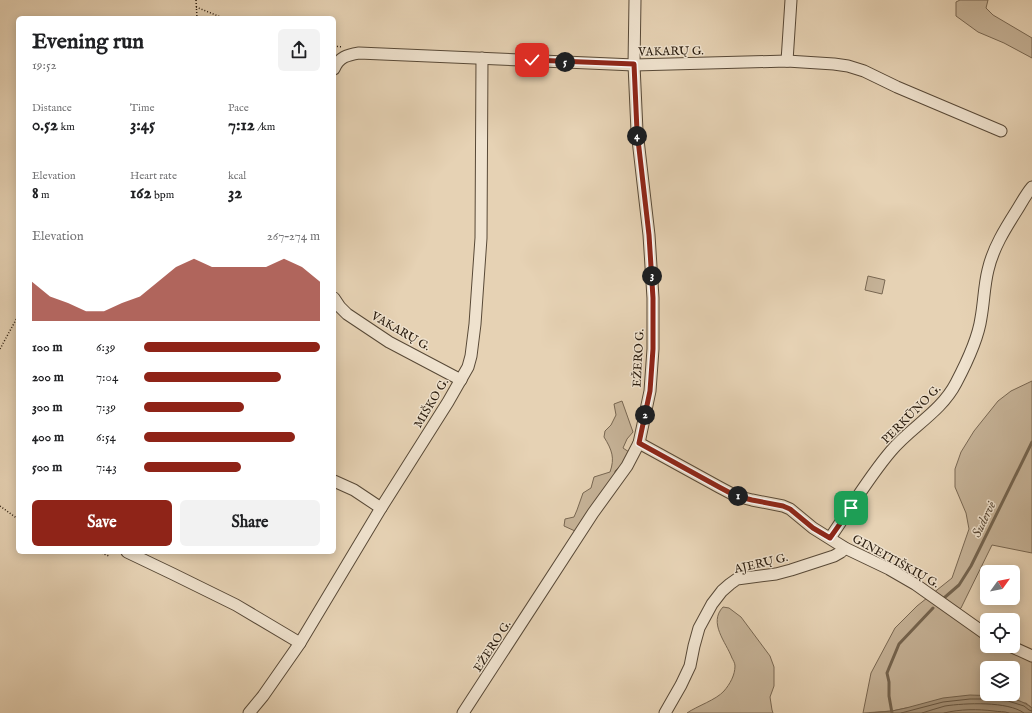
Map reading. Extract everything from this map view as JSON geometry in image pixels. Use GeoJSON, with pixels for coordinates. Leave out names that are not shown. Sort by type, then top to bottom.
{"type":"FeatureCollection","features":[{"type":"Feature","properties":{"kind":"street","name":"EŽERO G."},"geometry":{"type":"LineString","coordinates":[[463,713],[593,513],[627,466],[639,443],[650,391],[653,349],[653,298],[651,250],[637,131],[634,64],[635,0]]}},
{"type":"Feature","properties":{"kind":"street"},"geometry":{"type":"LineString","coordinates":[[787,60],[791,0]]}},
{"type":"Feature","properties":{"kind":"street","name":"VAKARŲ G."},"geometry":{"type":"LineString","coordinates":[[336,65],[344,56],[359,53],[634,64],[787,60],[834,64],[848,66],[864,71],[904,90],[1001,131]]}},
{"type":"Feature","properties":{"kind":"street","name":"MIŠKO G."},"geometry":{"type":"LineString","coordinates":[[249,713],[263,696],[300,643],[468,367],[475,324],[481,238],[482,58]]}},
{"type":"Feature","properties":{"kind":"street","name":"PERKŪNO G."},"geometry":{"type":"LineString","coordinates":[[830,538],[871,477],[892,450],[945,400],[955,385],[972,348],[981,320],[988,270],[996,247],[1008,224],[1032,187]]}},
{"type":"Feature","properties":{"kind":"street","name":"VAKARŲ G."},"geometry":{"type":"LineString","coordinates":[[336,301],[347,314],[389,342],[461,380]]}},
{"type":"Feature","properties":{"kind":"street","name":"GINEITIŠKIŲ G."},"geometry":{"type":"LineString","coordinates":[[639,443],[736,496],[783,506],[790,509],[813,528],[845,548],[889,569],[915,584],[980,630]]}},
{"type":"Feature","properties":{"kind":"street"},"geometry":{"type":"LineString","coordinates":[[336,482],[354,490],[381,508]]}},
{"type":"Feature","properties":{"kind":"street","name":"AJERŲ G."},"geometry":{"type":"LineString","coordinates":[[665,713],[690,666],[699,628],[712,604],[722,591],[737,579],[776,574],[791,570],[834,556],[842,552],[845,548]]}},
{"type":"Feature","properties":{"kind":"street"},"geometry":{"type":"LineString","coordinates":[[131,554],[236,606],[300,643]]}},
{"type":"Feature","properties":{"kind":"street"},"geometry":{"type":"LineString","coordinates":[[1020,650],[1032,655]]}},
{"type":"Feature","properties":{"kind":"path"},"geometry":{"type":"LineString","coordinates":[[196,0],[197,16]]}},
{"type":"Feature","properties":{"kind":"path"},"geometry":{"type":"LineString","coordinates":[[196,7],[218,16]]}},
{"type":"Feature","properties":{"kind":"path"},"geometry":{"type":"LineString","coordinates":[[0,349],[16,320]]}},
{"type":"Feature","properties":{"kind":"path"},"geometry":{"type":"LineString","coordinates":[[0,506],[16,518]]}},
{"type":"Feature","properties":{"kind":"path"},"geometry":{"type":"LineString","coordinates":[[104,554],[110,556]]}},
{"type":"Feature","properties":{"kind":"shaded area"},"geometry":{"type":"Polygon","coordinates":[[[960,0],[988,0],[986,8],[993,15],[1032,38],[1032,58],[1004,43],[978,32],[956,16],[956,2],[960,0]]]}},
{"type":"Feature","properties":{"kind":"shaded area"},"geometry":{"type":"Polygon","coordinates":[[[868,276],[885,280],[882,294],[865,290],[868,276]]]}},
{"type":"Feature","properties":{"kind":"shaded area"},"geometry":{"type":"Polygon","coordinates":[[[1032,381],[1032,553],[992,545],[982,565],[980,565],[980,569],[961,608],[953,614],[980,634],[980,653],[1018,653],[1032,660],[1032,708],[1026,703],[906,708],[892,711],[863,713],[871,673],[895,628],[917,606],[952,578],[969,529],[966,513],[955,487],[955,469],[961,452],[974,431],[998,401],[1011,391],[1032,381]]]}},
{"type":"Feature","properties":{"kind":"shaded area"},"geometry":{"type":"Polygon","coordinates":[[[622,401],[633,432],[627,439],[623,448],[629,452],[622,464],[615,471],[615,479],[575,531],[564,526],[565,519],[574,517],[583,493],[591,488],[594,477],[610,472],[612,467],[612,454],[604,437],[605,431],[611,425],[616,415],[614,404],[622,401]]]}},
{"type":"Feature","properties":{"kind":"shaded area"},"geometry":{"type":"Polygon","coordinates":[[[723,607],[729,608],[741,617],[770,656],[774,667],[774,686],[770,697],[773,713],[687,713],[721,694],[733,676],[735,664],[718,626],[717,619],[723,607]]]}},
{"type":"Feature","properties":{"kind":"water"},"geometry":{"type":"Polygon","coordinates":[[[970,695],[980,695],[980,701],[1020,701],[1032,708],[1032,713],[869,713],[892,711],[943,698],[970,695]]]}},
{"type":"Feature","properties":{"kind":"waterway","name":"Sudervė"},"geometry":{"type":"LineString","coordinates":[[944,598],[959,585],[971,566],[1032,442]]}},
{"type":"Feature","properties":{"kind":"waterway","name":"Sudervė"},"geometry":{"type":"LineString","coordinates":[[892,713],[887,673],[899,644],[933,608]]}},
{"type":"Feature","properties":{"kind":"route"},"geometry":{"type":"LineString","coordinates":[[532,60],[634,64],[637,131],[649,235],[653,298],[653,349],[650,391],[639,443],[736,496],[783,506],[790,509],[813,528],[830,538],[851,508]]}}]}
